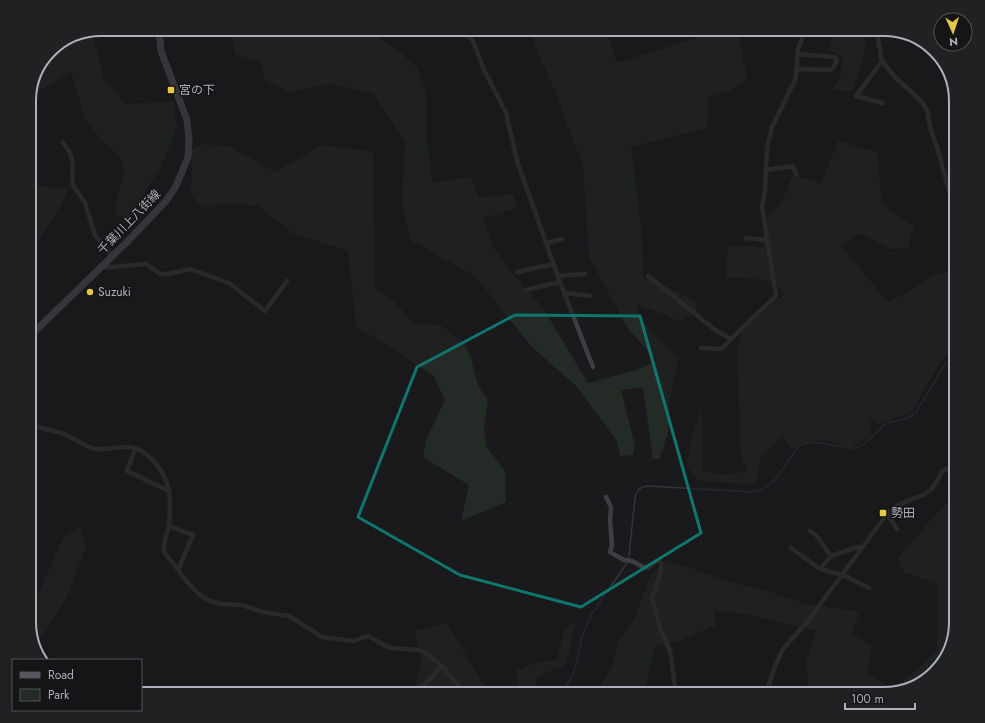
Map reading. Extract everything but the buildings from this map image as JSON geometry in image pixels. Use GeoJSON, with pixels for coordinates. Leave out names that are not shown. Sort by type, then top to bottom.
{"type":"FeatureCollection","features":[{"type":"Feature","properties":{"kind":"main road","name":"千葉川上八街線"},"geometry":{"type":"LineString","coordinates":[[36,330],[166,201],[175,188],[188,157],[189,141],[187,120],[161,51],[160,36]]}},
{"type":"Feature","properties":{"kind":"street"},"geometry":{"type":"LineString","coordinates":[[467,36],[473,41],[484,70],[506,113],[517,161],[560,282],[593,367]]}},
{"type":"Feature","properties":{"kind":"street"},"geometry":{"type":"LineString","coordinates":[[701,348],[722,349],[776,296],[762,210],[767,148],[772,128],[794,80],[797,69],[797,54],[802,36]]}},
{"type":"Feature","properties":{"kind":"street"},"geometry":{"type":"LineString","coordinates":[[877,36],[882,61],[894,76],[922,102],[927,110],[931,130],[949,187]]}},
{"type":"Feature","properties":{"kind":"street"},"geometry":{"type":"LineString","coordinates":[[797,54],[835,57],[837,60],[833,68],[830,70],[797,69]]}},
{"type":"Feature","properties":{"kind":"street"},"geometry":{"type":"LineString","coordinates":[[882,61],[856,96],[883,103]]}},
{"type":"Feature","properties":{"kind":"street"},"geometry":{"type":"LineString","coordinates":[[64,143],[69,151],[72,162],[72,184],[85,203],[95,235],[112,256]]}},
{"type":"Feature","properties":{"kind":"street"},"geometry":{"type":"LineString","coordinates":[[766,170],[793,166],[796,174]]}},
{"type":"Feature","properties":{"kind":"street"},"geometry":{"type":"LineString","coordinates":[[746,238],[767,240]]}},
{"type":"Feature","properties":{"kind":"street"},"geometry":{"type":"LineString","coordinates":[[546,243],[562,239]]}},
{"type":"Feature","properties":{"kind":"street"},"geometry":{"type":"LineString","coordinates":[[100,268],[146,264],[160,274],[168,274],[190,269],[228,283],[265,311],[287,281]]}},
{"type":"Feature","properties":{"kind":"street"},"geometry":{"type":"LineString","coordinates":[[517,272],[554,264]]}},
{"type":"Feature","properties":{"kind":"street"},"geometry":{"type":"LineString","coordinates":[[558,276],[585,274]]}},
{"type":"Feature","properties":{"kind":"street"},"geometry":{"type":"LineString","coordinates":[[648,276],[715,330],[731,339]]}},
{"type":"Feature","properties":{"kind":"street"},"geometry":{"type":"LineString","coordinates":[[526,290],[560,282]]}},
{"type":"Feature","properties":{"kind":"street"},"geometry":{"type":"LineString","coordinates":[[565,293],[590,296]]}},
{"type":"Feature","properties":{"kind":"street"},"geometry":{"type":"LineString","coordinates":[[36,427],[64,434],[92,448],[112,449],[124,447],[135,449],[149,457],[159,468],[169,491],[169,526],[163,548],[166,556],[200,595],[210,601],[242,605],[262,612],[289,616],[322,637],[354,641],[368,636],[384,646],[391,648],[418,650],[426,653],[442,666],[460,687]]}},
{"type":"Feature","properties":{"kind":"street"},"geometry":{"type":"LineString","coordinates":[[135,449],[127,471],[169,491]]}},
{"type":"Feature","properties":{"kind":"street"},"geometry":{"type":"LineString","coordinates":[[768,687],[775,666],[783,649],[808,622],[887,514],[898,505],[925,494],[932,489],[942,472],[949,468]]}},
{"type":"Feature","properties":{"kind":"street"},"geometry":{"type":"LineString","coordinates":[[606,497],[611,507],[610,520],[612,545],[610,552],[624,560],[632,561],[644,568],[648,568],[657,561],[661,563],[661,572],[652,598],[670,652],[675,687]]}},
{"type":"Feature","properties":{"kind":"street"},"geometry":{"type":"LineString","coordinates":[[887,514],[897,529]]}},
{"type":"Feature","properties":{"kind":"street"},"geometry":{"type":"LineString","coordinates":[[169,526],[192,535],[178,570]]}},
{"type":"Feature","properties":{"kind":"street"},"geometry":{"type":"LineString","coordinates":[[810,531],[816,535],[831,556]]}},
{"type":"Feature","properties":{"kind":"street"},"geometry":{"type":"LineString","coordinates":[[820,569],[831,556],[858,547],[861,548]]}},
{"type":"Feature","properties":{"kind":"street"},"geometry":{"type":"LineString","coordinates":[[791,548],[820,569],[843,575],[869,588]]}},
{"type":"Feature","properties":{"kind":"street"},"geometry":{"type":"LineString","coordinates":[[422,687],[442,666]]}},
{"type":"Feature","properties":{"kind":"highlighted area"},"geometry":{"type":"Polygon","coordinates":[[[515,315],[640,316],[701,533],[581,607],[460,575],[358,517],[417,367],[515,315]]]}},
{"type":"Feature","properties":{"kind":"green space"},"geometry":{"type":"Polygon","coordinates":[[[231,36],[375,36],[396,48],[417,68],[426,90],[426,138],[433,183],[471,177],[479,198],[512,194],[518,207],[483,219],[493,247],[518,280],[543,308],[588,383],[636,370],[657,361],[627,327],[589,257],[583,166],[556,94],[534,43],[534,36],[608,36],[617,63],[703,36],[739,36],[747,81],[733,89],[708,98],[707,128],[631,147],[642,235],[643,276],[695,301],[697,313],[680,321],[635,303],[645,324],[678,359],[670,402],[668,433],[659,459],[653,459],[643,387],[621,390],[635,445],[633,455],[620,456],[617,441],[577,387],[531,346],[475,276],[411,240],[402,206],[405,142],[373,93],[330,84],[289,92],[264,80],[262,63],[235,54],[231,36]]]}},
{"type":"Feature","properties":{"kind":"green space"},"geometry":{"type":"Polygon","coordinates":[[[833,36],[866,36],[863,60],[852,92],[832,89],[840,79],[843,58],[828,49],[833,36]]]}},
{"type":"Feature","properties":{"kind":"green space"},"geometry":{"type":"Polygon","coordinates":[[[93,37],[104,79],[126,104],[173,102],[177,126],[162,165],[128,219],[115,214],[117,198],[125,170],[118,154],[102,141],[85,119],[71,71],[37,92],[41,76],[55,55],[76,41],[93,37]]]}},
{"type":"Feature","properties":{"kind":"green space"},"geometry":{"type":"Polygon","coordinates":[[[838,141],[877,152],[882,204],[914,226],[908,248],[891,249],[859,233],[841,245],[888,303],[937,274],[949,271],[949,354],[939,363],[912,412],[879,424],[871,419],[870,435],[850,448],[823,439],[792,449],[782,437],[761,456],[756,484],[699,481],[687,467],[691,437],[702,409],[703,471],[724,475],[748,471],[741,455],[737,348],[742,331],[785,293],[767,280],[726,277],[728,247],[753,246],[763,248],[765,222],[782,201],[793,175],[821,184],[838,141]]]}},
{"type":"Feature","properties":{"kind":"green space"},"geometry":{"type":"Polygon","coordinates":[[[203,144],[231,147],[276,172],[321,145],[373,152],[375,290],[394,302],[414,323],[442,326],[464,343],[471,358],[478,385],[488,401],[484,426],[486,446],[505,471],[506,502],[461,521],[469,485],[423,457],[426,440],[445,400],[433,375],[356,326],[348,251],[292,233],[259,206],[219,203],[203,208],[191,195],[192,149],[203,144]]]}},
{"type":"Feature","properties":{"kind":"green space"},"geometry":{"type":"Polygon","coordinates":[[[36,186],[68,189],[61,205],[36,246],[36,186]]]}},
{"type":"Feature","properties":{"kind":"green space"},"geometry":{"type":"Polygon","coordinates":[[[949,502],[948,635],[946,643],[936,662],[920,676],[899,686],[937,651],[938,583],[905,573],[898,558],[936,514],[949,502]]]}},
{"type":"Feature","properties":{"kind":"green space"},"geometry":{"type":"Polygon","coordinates":[[[80,526],[86,547],[67,596],[39,641],[36,626],[36,599],[64,536],[80,526]]]}},
{"type":"Feature","properties":{"kind":"green space"},"geometry":{"type":"Polygon","coordinates":[[[667,560],[731,582],[770,592],[810,605],[860,611],[851,635],[872,645],[867,673],[889,687],[808,687],[806,660],[817,631],[746,614],[714,611],[716,625],[679,641],[655,646],[646,687],[600,687],[612,666],[618,643],[634,620],[651,574],[667,560]]]}},
{"type":"Feature","properties":{"kind":"green space"},"geometry":{"type":"Polygon","coordinates":[[[576,621],[566,666],[546,672],[537,679],[536,687],[518,687],[516,671],[532,664],[557,660],[565,629],[576,621]]]}},
{"type":"Feature","properties":{"kind":"green space"},"geometry":{"type":"Polygon","coordinates":[[[447,623],[485,687],[414,687],[422,662],[415,631],[447,623]]]}},
{"type":"Feature","properties":{"kind":"waterway"},"geometry":{"type":"LineString","coordinates":[[565,687],[572,676],[577,662],[582,636],[591,615],[627,563],[635,498],[636,493],[642,487],[647,486],[753,492],[760,490],[771,483],[781,473],[792,455],[800,446],[820,443],[847,448],[859,447],[886,424],[908,418],[916,412],[946,363],[949,361]]}},
{"type":"Feature","properties":{"kind":"place","name":"宮の下"},"geometry":{"type":"Point","coordinates":[171,90]}},
{"type":"Feature","properties":{"kind":"place","name":"Suzuki"},"geometry":{"type":"Point","coordinates":[90,292]}},
{"type":"Feature","properties":{"kind":"place","name":"勢田"},"geometry":{"type":"Point","coordinates":[883,513]}}]}
